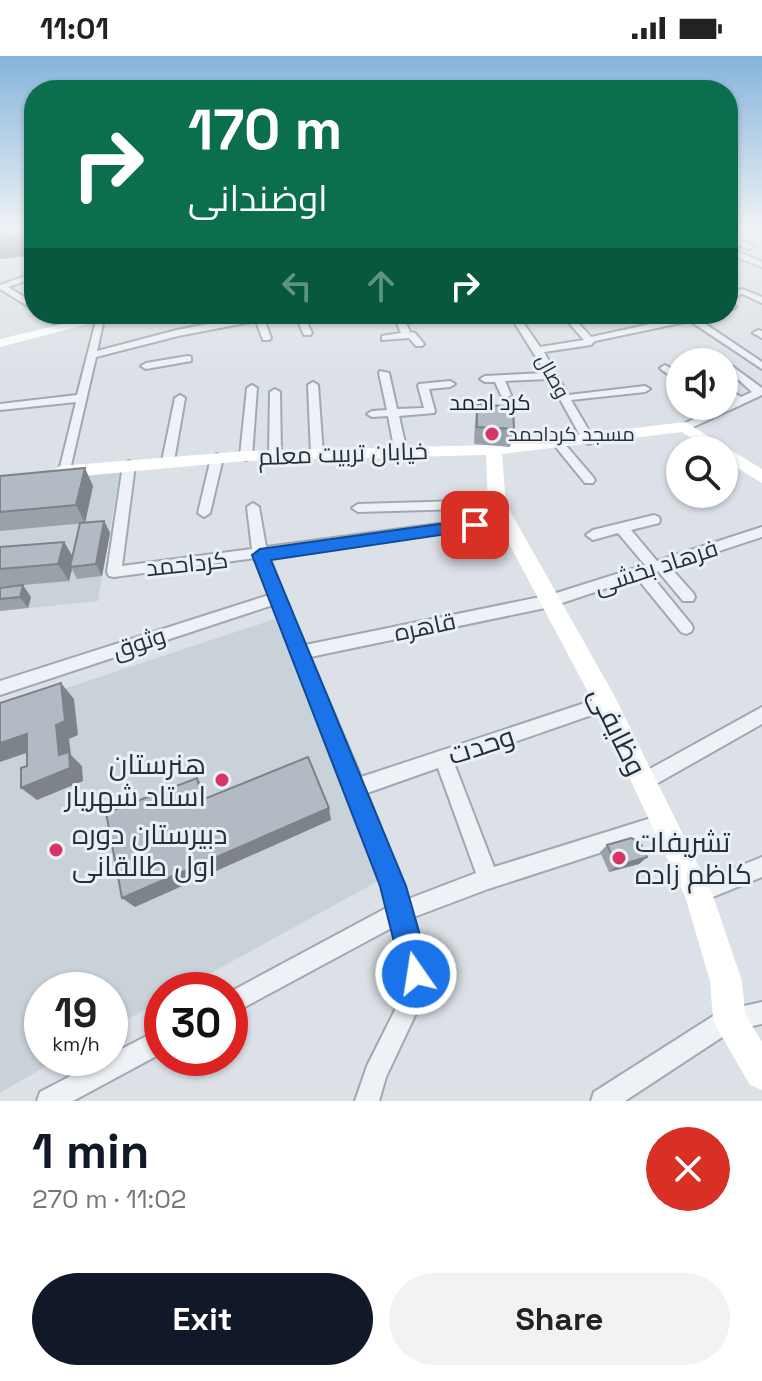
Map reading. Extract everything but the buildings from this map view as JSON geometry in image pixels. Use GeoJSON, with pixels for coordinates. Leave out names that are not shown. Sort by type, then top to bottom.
{"type":"FeatureCollection","features":[{"type":"Feature","properties":{"kind":"street"},"geometry":{"type":"LineString","coordinates":[[24,279],[2,287],[5,293],[24,302]]}},
{"type":"Feature","properties":{"kind":"street"},"geometry":{"type":"LineString","coordinates":[[738,292],[742,291],[762,300]]}},
{"type":"Feature","properties":{"kind":"street"},"geometry":{"type":"LineString","coordinates":[[0,332],[29,324]]}},
{"type":"Feature","properties":{"kind":"street"},"geometry":{"type":"LineString","coordinates":[[0,343],[66,324]]}},
{"type":"Feature","properties":{"kind":"street"},"geometry":{"type":"LineString","coordinates":[[65,471],[92,355],[94,324]]}},
{"type":"Feature","properties":{"kind":"street"},"geometry":{"type":"LineString","coordinates":[[92,355],[224,324]]}},
{"type":"Feature","properties":{"kind":"street"},"geometry":{"type":"LineString","coordinates":[[261,324],[266,338]]}},
{"type":"Feature","properties":{"kind":"street"},"geometry":{"type":"LineString","coordinates":[[303,324],[307,333]]}},
{"type":"Feature","properties":{"kind":"street"},"geometry":{"type":"LineString","coordinates":[[400,324],[407,335]]}},
{"type":"Feature","properties":{"kind":"street","name":"وصال"},"geometry":{"type":"LineString","coordinates":[[520,324],[589,441]]}},
{"type":"Feature","properties":{"kind":"street"},"geometry":{"type":"LineString","coordinates":[[574,324],[589,340]]}},
{"type":"Feature","properties":{"kind":"street"},"geometry":{"type":"LineString","coordinates":[[589,340],[664,324]]}},
{"type":"Feature","properties":{"kind":"street"},"geometry":{"type":"LineString","coordinates":[[701,324],[762,366]]}},
{"type":"Feature","properties":{"kind":"street"},"geometry":{"type":"LineString","coordinates":[[385,338],[412,335],[419,344]]}},
{"type":"Feature","properties":{"kind":"street"},"geometry":{"type":"LineString","coordinates":[[164,336],[164,363]]}},
{"type":"Feature","properties":{"kind":"street"},"geometry":{"type":"LineString","coordinates":[[538,350],[591,342],[589,340]]}},
{"type":"Feature","properties":{"kind":"street"},"geometry":{"type":"LineString","coordinates":[[146,366],[188,359]]}},
{"type":"Feature","properties":{"kind":"street"},"geometry":{"type":"LineString","coordinates":[[384,373],[401,452]]}},
{"type":"Feature","properties":{"kind":"street"},"geometry":{"type":"LineString","coordinates":[[685,427],[760,392],[738,374]]}},
{"type":"Feature","properties":{"kind":"street"},"geometry":{"type":"LineString","coordinates":[[485,379],[552,376]]}},
{"type":"Feature","properties":{"kind":"street"},"geometry":{"type":"LineString","coordinates":[[499,378],[506,395]]}},
{"type":"Feature","properties":{"kind":"street"},"geometry":{"type":"LineString","coordinates":[[372,414],[430,411],[423,386],[450,384]]}},
{"type":"Feature","properties":{"kind":"street"},"geometry":{"type":"LineString","coordinates":[[313,385],[317,454]]}},
{"type":"Feature","properties":{"kind":"street"},"geometry":{"type":"LineString","coordinates":[[246,456],[252,388]]}},
{"type":"Feature","properties":{"kind":"street"},"geometry":{"type":"LineString","coordinates":[[565,398],[645,389]]}},
{"type":"Feature","properties":{"kind":"street"},"geometry":{"type":"LineString","coordinates":[[275,392],[275,455]]}},
{"type":"Feature","properties":{"kind":"street"},"geometry":{"type":"LineString","coordinates":[[0,407],[82,398]]}},
{"type":"Feature","properties":{"kind":"street"},"geometry":{"type":"LineString","coordinates":[[168,461],[180,398]]}},
{"type":"Feature","properties":{"kind":"street"},"geometry":{"type":"LineString","coordinates":[[685,427],[699,436]]}},
{"type":"Feature","properties":{"kind":"street","name":"خیابان تربیت معلم"},"geometry":{"type":"LineString","coordinates":[[39,473],[246,456],[494,450],[589,441],[685,427]]}},
{"type":"Feature","properties":{"kind":"street"},"geometry":{"type":"LineString","coordinates":[[559,444],[589,480]]}},
{"type":"Feature","properties":{"kind":"street","name":"وظایفی"},"geometry":{"type":"LineString","coordinates":[[494,450],[501,512],[606,703],[698,893],[726,981],[729,1019]]}},
{"type":"Feature","properties":{"kind":"street"},"geometry":{"type":"LineString","coordinates":[[204,513],[217,458]]}},
{"type":"Feature","properties":{"kind":"street"},"geometry":{"type":"LineString","coordinates":[[738,461],[762,477]]}},
{"type":"Feature","properties":{"kind":"street","name":"کرداحمد"},"geometry":{"type":"LineString","coordinates":[[129,465],[114,572],[260,555],[501,512]]}},
{"type":"Feature","properties":{"kind":"street"},"geometry":{"type":"LineString","coordinates":[[253,507],[260,555],[356,788],[402,911],[416,974],[407,1009],[375,1074],[367,1101]]}},
{"type":"Feature","properties":{"kind":"street"},"geometry":{"type":"LineString","coordinates":[[358,508],[501,512]]}},
{"type":"Feature","properties":{"kind":"street"},"geometry":{"type":"LineString","coordinates":[[593,535],[654,520]]}},
{"type":"Feature","properties":{"kind":"street"},"geometry":{"type":"LineString","coordinates":[[621,528],[652,568],[686,628]]}},
{"type":"Feature","properties":{"kind":"street","name":"فرهاد بخشی"},"geometry":{"type":"LineString","coordinates":[[550,601],[762,532]]}},
{"type":"Feature","properties":{"kind":"street"},"geometry":{"type":"LineString","coordinates":[[652,568],[688,597]]}},
{"type":"Feature","properties":{"kind":"street","name":"وثوق"},"geometry":{"type":"LineString","coordinates":[[0,688],[278,598]]}},
{"type":"Feature","properties":{"kind":"street","name":"قاهره"},"geometry":{"type":"LineString","coordinates":[[300,652],[550,601]]}},
{"type":"Feature","properties":{"kind":"street","name":"وحدت"},"geometry":{"type":"LineString","coordinates":[[356,788],[606,703]]}},
{"type":"Feature","properties":{"kind":"street"},"geometry":{"type":"LineString","coordinates":[[643,782],[762,715]]}},
{"type":"Feature","properties":{"kind":"street"},"geometry":{"type":"LineString","coordinates":[[443,757],[488,879]]}},
{"type":"Feature","properties":{"kind":"street"},"geometry":{"type":"LineString","coordinates":[[248,994],[402,911],[488,879],[664,823]]}},
{"type":"Feature","properties":{"kind":"street"},"geometry":{"type":"LineString","coordinates":[[698,893],[762,867]]}},
{"type":"Feature","properties":{"kind":"street"},"geometry":{"type":"LineString","coordinates":[[603,1101],[729,1019],[762,1013]]}},
{"type":"Feature","properties":{"kind":"street"},"geometry":{"type":"LineString","coordinates":[[729,1019],[762,1073]]}},
{"type":"Feature","properties":{"kind":"street"},"geometry":{"type":"LineString","coordinates":[[49,1101],[144,1050]]}},
{"type":"Feature","properties":{"kind":"shaded area"},"geometry":{"type":"Polygon","coordinates":[[[120,471],[98,601],[0,611],[0,482],[120,471]]]}},
{"type":"Feature","properties":{"kind":"shaded area","name":"هنرستان استاد شهریار"},"geometry":{"type":"Polygon","coordinates":[[[275,619],[382,879],[213,972],[144,972],[144,1010],[128,1019],[128,972],[24,972],[24,1076],[29,1076],[0,1093],[0,710],[275,619]]]}},
{"type":"Feature","properties":{"kind":"place","name":"مسجد کرداحمد"},"geometry":{"type":"Point","coordinates":[492,434]}},
{"type":"Feature","properties":{"kind":"place","name":"هنرستان استاد شهریار"},"geometry":{"type":"Point","coordinates":[222,780]}},
{"type":"Feature","properties":{"kind":"place","name":"دبیرستان دوره اول طالقانی"},"geometry":{"type":"Point","coordinates":[56,850]}},
{"type":"Feature","properties":{"kind":"place","name":"تشریفات کاظم زاده"},"geometry":{"type":"Point","coordinates":[619,858]}},
{"type":"Feature","properties":{"kind":"district","name":"کرد احمد"},"geometry":{"type":"Point","coordinates":[490,402]}},
{"type":"Feature","properties":{"kind":"route"},"geometry":{"type":"LineString","coordinates":[[416,974],[393,886],[260,555],[475,525]]}}]}
